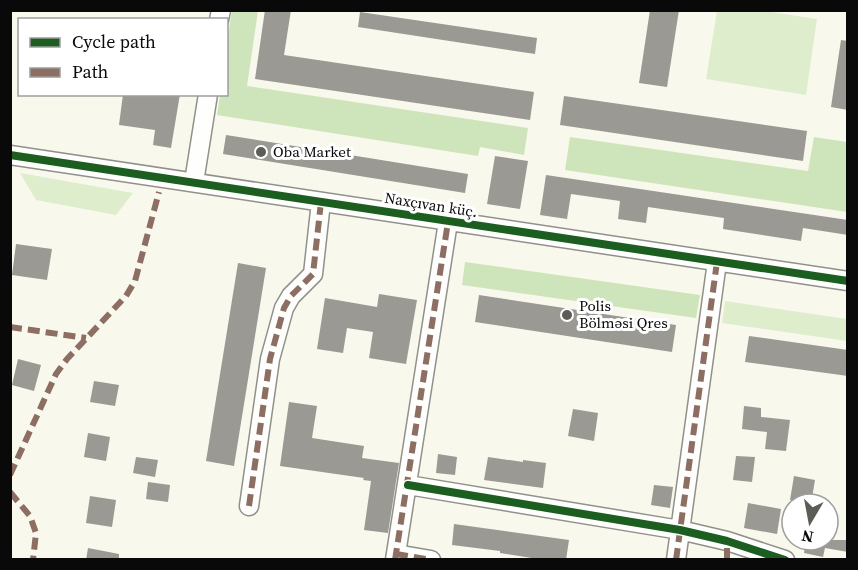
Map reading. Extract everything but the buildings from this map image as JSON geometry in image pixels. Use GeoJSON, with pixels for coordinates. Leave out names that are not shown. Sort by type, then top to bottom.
{"type":"FeatureCollection","features":[{"type":"Feature","properties":{"kind":"street"},"geometry":{"type":"LineString","coordinates":[[194,182],[208,96]]}},
{"type":"Feature","properties":{"kind":"street","name":"Naxçıvan küç."},"geometry":{"type":"LineString","coordinates":[[10,155],[848,281]]}},
{"type":"Feature","properties":{"kind":"street"},"geometry":{"type":"LineString","coordinates":[[249,507],[270,359],[284,308],[291,296],[313,274],[321,202]]}},
{"type":"Feature","properties":{"kind":"street"},"geometry":{"type":"LineString","coordinates":[[431,560],[395,557],[448,222]]}},
{"type":"Feature","properties":{"kind":"street"},"geometry":{"type":"LineString","coordinates":[[676,560],[717,262]]}},
{"type":"Feature","properties":{"kind":"street"},"geometry":{"type":"LineString","coordinates":[[408,484],[680,530],[727,541],[785,560]]}},
{"type":"Feature","properties":{"kind":"street"},"geometry":{"type":"LineString","coordinates":[[727,541],[727,560]]}},
{"type":"Feature","properties":{"kind":"green space"},"geometry":{"type":"Polygon","coordinates":[[[232,11],[258,11],[247,86],[528,128],[524,155],[480,147],[478,156],[217,115],[220,96],[228,96],[228,35],[232,11]]]}},
{"type":"Feature","properties":{"kind":"green space"},"geometry":{"type":"Polygon","coordinates":[[[717,11],[765,11],[817,19],[806,95],[706,79],[717,11]]]}},
{"type":"Feature","properties":{"kind":"green space"},"geometry":{"type":"Polygon","coordinates":[[[570,137],[808,171],[814,137],[847,142],[847,212],[565,170],[570,137]]]}},
{"type":"Feature","properties":{"kind":"green space"},"geometry":{"type":"Polygon","coordinates":[[[20,173],[133,193],[116,215],[36,200],[20,173]]]}},
{"type":"Feature","properties":{"kind":"green space"},"geometry":{"type":"Polygon","coordinates":[[[465,262],[700,295],[696,318],[462,285],[465,262]]]}},
{"type":"Feature","properties":{"kind":"green space"},"geometry":{"type":"Polygon","coordinates":[[[725,301],[847,319],[847,341],[722,323],[725,301]]]}},
{"type":"Feature","properties":{"kind":"marked path"},"geometry":{"type":"LineString","coordinates":[[10,475],[56,374],[67,359],[126,296],[135,281],[159,192]]}},
{"type":"Feature","properties":{"kind":"marked path"},"geometry":{"type":"LineString","coordinates":[[249,506],[270,359],[284,308],[291,296],[313,274],[321,202]]}},
{"type":"Feature","properties":{"kind":"marked path"},"geometry":{"type":"LineString","coordinates":[[395,560],[448,222]]}},
{"type":"Feature","properties":{"kind":"marked path"},"geometry":{"type":"LineString","coordinates":[[676,560],[717,262]]}},
{"type":"Feature","properties":{"kind":"marked path"},"geometry":{"type":"LineString","coordinates":[[10,327],[86,338]]}},
{"type":"Feature","properties":{"kind":"marked path"},"geometry":{"type":"LineString","coordinates":[[10,492],[30,516],[36,533],[33,560]]}},
{"type":"Feature","properties":{"kind":"marked path"},"geometry":{"type":"LineString","coordinates":[[727,541],[727,560]]}},
{"type":"Feature","properties":{"kind":"marked path"},"geometry":{"type":"LineString","coordinates":[[396,554],[431,560]]}},
{"type":"Feature","properties":{"kind":"cycle path"},"geometry":{"type":"LineString","coordinates":[[10,155],[848,281]]}},
{"type":"Feature","properties":{"kind":"cycle path"},"geometry":{"type":"LineString","coordinates":[[408,485],[680,530],[727,541],[785,560]]}},
{"type":"Feature","properties":{"kind":"place","name":"Oba Market"},"geometry":{"type":"Point","coordinates":[261,152]}},
{"type":"Feature","properties":{"kind":"place","name":"Polis Bölməsi Qres"},"geometry":{"type":"Point","coordinates":[567,315]}}]}
